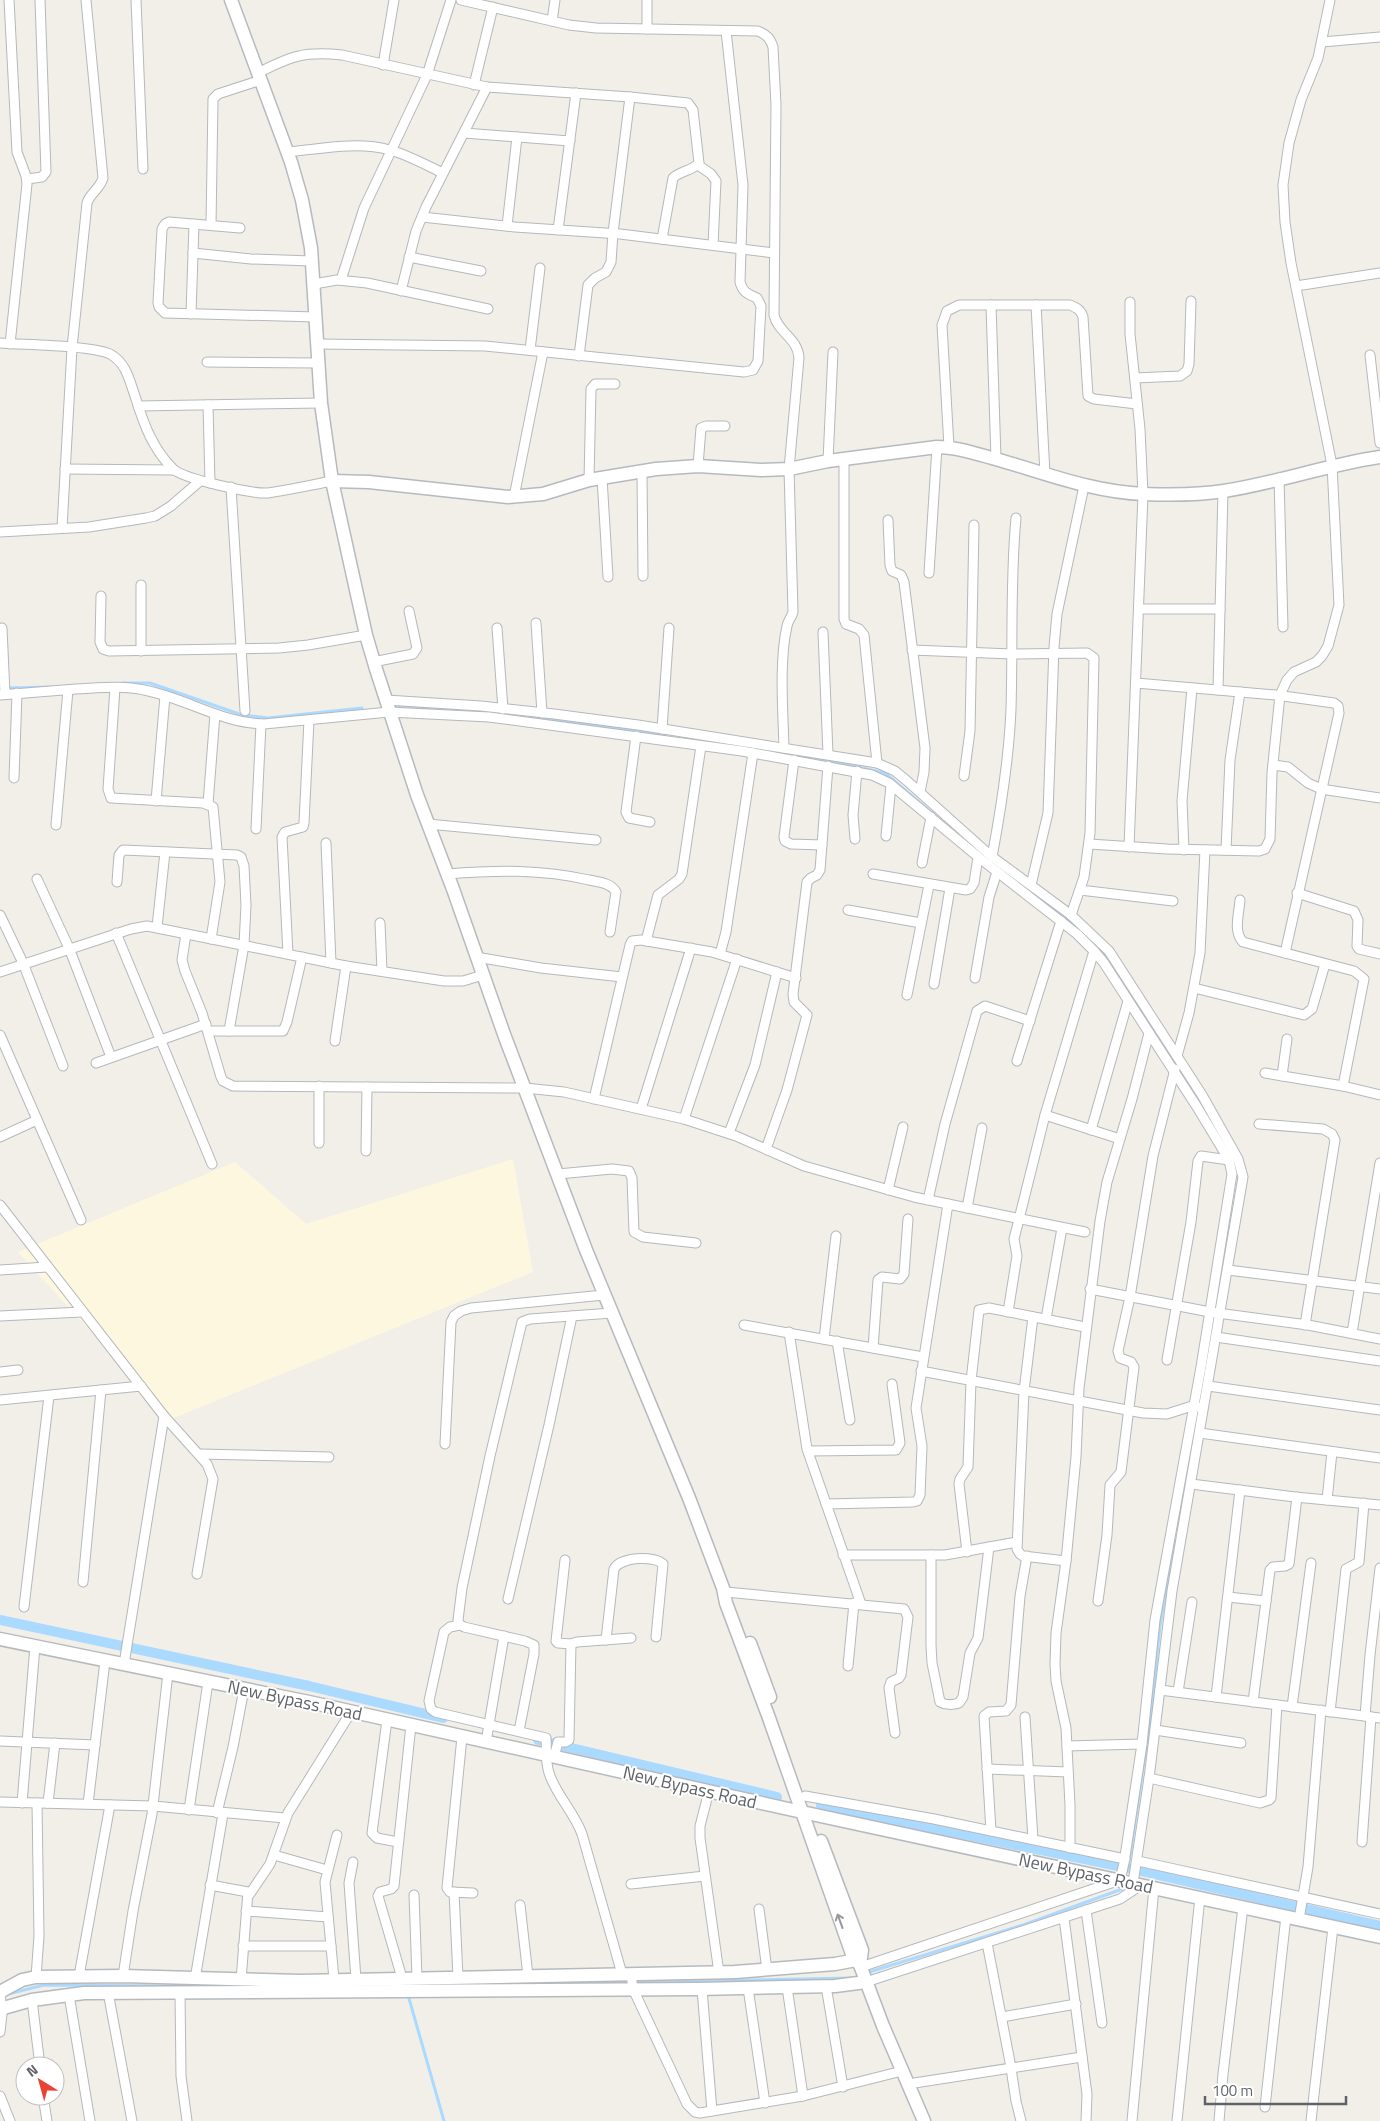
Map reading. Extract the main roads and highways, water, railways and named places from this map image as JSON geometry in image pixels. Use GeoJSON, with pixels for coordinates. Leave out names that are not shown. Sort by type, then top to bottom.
{"type":"FeatureCollection","features":[{"type":"Feature","properties":{"kind":"waterway"},"geometry":{"type":"LineString","coordinates":[[122,683],[150,683],[242,715],[268,718],[362,708]]}},
{"type":"Feature","properties":{"kind":"waterway"},"geometry":{"type":"LineString","coordinates":[[7,688],[51,687]]}},
{"type":"Feature","properties":{"kind":"waterway"},"geometry":{"type":"LineString","coordinates":[[394,705],[464,711]]}},
{"type":"Feature","properties":{"kind":"waterway"},"geometry":{"type":"LineString","coordinates":[[530,718],[665,736]]}},
{"type":"Feature","properties":{"kind":"waterway"},"geometry":{"type":"LineString","coordinates":[[768,751],[822,759],[885,773],[940,820]]}},
{"type":"Feature","properties":{"kind":"waterway"},"geometry":{"type":"LineString","coordinates":[[1011,877],[1047,903],[1092,941],[1102,952],[1197,1099]]}},
{"type":"Feature","properties":{"kind":"waterway"},"geometry":{"type":"LineString","coordinates":[[1201,1105],[1226,1146]]}},
{"type":"Feature","properties":{"kind":"waterway"},"geometry":{"type":"LineString","coordinates":[[1215,1310],[1219,1279]]}},
{"type":"Feature","properties":{"kind":"waterway"},"geometry":{"type":"LineString","coordinates":[[1129,1862],[1150,1721],[1160,1626],[1174,1540]]}},
{"type":"Feature","properties":{"kind":"waterway"},"geometry":{"type":"LineString","coordinates":[[0,1620],[309,1686],[443,1718]]}},
{"type":"Feature","properties":{"kind":"waterway"},"geometry":{"type":"LineString","coordinates":[[538,1740],[777,1797]]}},
{"type":"Feature","properties":{"kind":"waterway"},"geometry":{"type":"LineString","coordinates":[[821,1805],[1128,1868],[1380,1926]]}},
{"type":"Feature","properties":{"kind":"waterway"},"geometry":{"type":"LineString","coordinates":[[869,1972],[1026,1924],[1125,1888]]}},
{"type":"Feature","properties":{"kind":"waterway"},"geometry":{"type":"LineString","coordinates":[[562,1984],[851,1978]]}},
{"type":"Feature","properties":{"kind":"waterway"},"geometry":{"type":"LineString","coordinates":[[8,1994],[44,1985],[173,1986]]}},
{"type":"Feature","properties":{"kind":"waterway"},"geometry":{"type":"LineString","coordinates":[[408,1995],[444,2121]]}}]}
